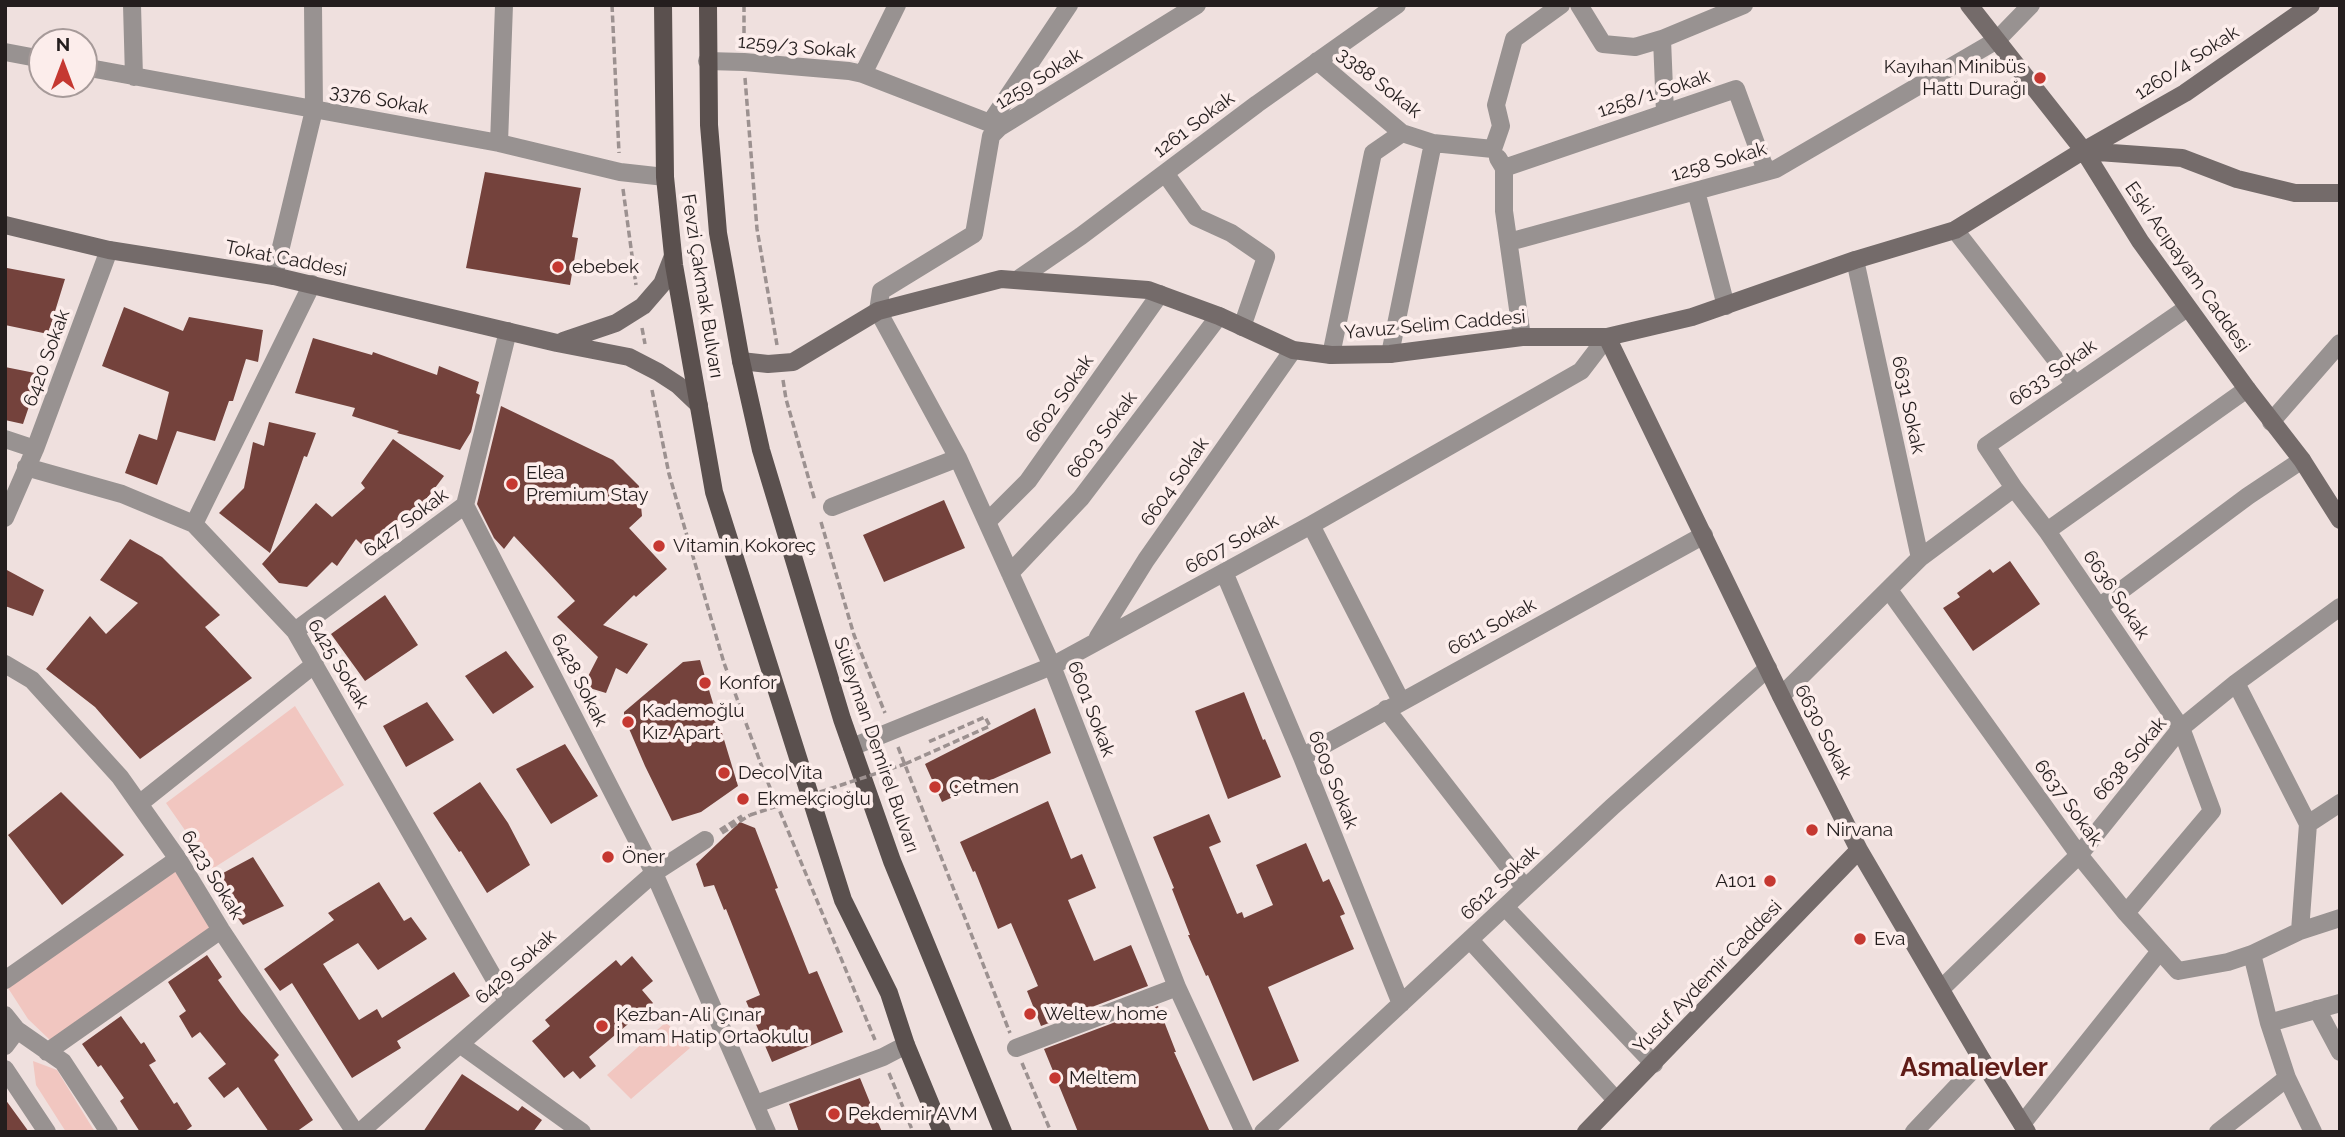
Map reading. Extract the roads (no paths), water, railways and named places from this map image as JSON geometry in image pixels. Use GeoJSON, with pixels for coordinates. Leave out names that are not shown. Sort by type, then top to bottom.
{"type":"FeatureCollection","features":[{"type":"Feature","properties":{"kind":"main road","name":"Fevzi Çakmak Bulvarı"},"geometry":{"type":"LineString","coordinates":[[663,5],[665,177],[673,256],[699,405]]}},
{"type":"Feature","properties":{"kind":"main road","name":"Fevzi Çakmak Bulvarı"},"geometry":{"type":"LineString","coordinates":[[708,5],[709,125],[718,233],[741,361]]}},
{"type":"Feature","properties":{"kind":"main road","name":"Süleyman Demirel Bulvarı"},"geometry":{"type":"LineString","coordinates":[[741,361],[761,450],[852,747],[892,861],[1003,1132]]}},
{"type":"Feature","properties":{"kind":"main road"},"geometry":{"type":"LineString","coordinates":[[699,405],[714,492],[843,900],[889,993],[906,1045],[942,1132]]}},
{"type":"Feature","properties":{"kind":"street"},"geometry":{"type":"LineString","coordinates":[[132,5],[134,77]]}},
{"type":"Feature","properties":{"kind":"street"},"geometry":{"type":"LineString","coordinates":[[274,276],[314,110],[313,5]]}},
{"type":"Feature","properties":{"kind":"street"},"geometry":{"type":"LineString","coordinates":[[499,143],[504,5]]}},
{"type":"Feature","properties":{"kind":"street"},"geometry":{"type":"LineString","coordinates":[[863,74],[897,5]]}},
{"type":"Feature","properties":{"kind":"street"},"geometry":{"type":"LineString","coordinates":[[995,125],[1069,5]]}},
{"type":"Feature","properties":{"kind":"street","name":"1259 Sokak"},"geometry":{"type":"LineString","coordinates":[[878,311],[881,291],[974,234],[995,125],[1197,5]]}},
{"type":"Feature","properties":{"kind":"street","name":"1261 Sokak"},"geometry":{"type":"LineString","coordinates":[[1017,280],[1397,5]]}},
{"type":"Feature","properties":{"kind":"street"},"geometry":{"type":"LineString","coordinates":[[1522,337],[1504,211],[1504,168],[1493,149],[1501,126],[1496,105],[1514,39],[1560,5]]}},
{"type":"Feature","properties":{"kind":"street"},"geometry":{"type":"LineString","coordinates":[[1579,5],[1603,44],[1635,47],[1662,39],[1744,5]]}},
{"type":"Feature","properties":{"kind":"street","name":"Eski Acıpayam Caddesi"},"geometry":{"type":"LineString","coordinates":[[1969,5],[2084,151],[2140,241],[2187,308],[2337,509]]}},
{"type":"Feature","properties":{"kind":"street","name":"1258 Sokak"},"geometry":{"type":"LineString","coordinates":[[1509,242],[1776,169],[1997,40],[2031,5]]}},
{"type":"Feature","properties":{"kind":"street","name":"1260/4 Sokak"},"geometry":{"type":"LineString","coordinates":[[2084,151],[2185,93],[2311,5]]}},
{"type":"Feature","properties":{"kind":"street"},"geometry":{"type":"LineString","coordinates":[[1662,39],[1665,113]]}},
{"type":"Feature","properties":{"kind":"street"},"geometry":{"type":"LineString","coordinates":[[5,52],[28,56]]}},
{"type":"Feature","properties":{"kind":"street","name":"1259/3 Sokak"},"geometry":{"type":"LineString","coordinates":[[707,61],[863,74],[995,125]]}},
{"type":"Feature","properties":{"kind":"street","name":"3388 Sokak"},"geometry":{"type":"LineString","coordinates":[[1317,61],[1402,132],[1433,143],[1493,149]]}},
{"type":"Feature","properties":{"kind":"street","name":"3376 Sokak"},"geometry":{"type":"LineString","coordinates":[[98,70],[499,143],[620,172],[665,177]]}},
{"type":"Feature","properties":{"kind":"street","name":"1258/1 Sokak"},"geometry":{"type":"LineString","coordinates":[[1504,168],[1736,89],[1766,171]]}},
{"type":"Feature","properties":{"kind":"street"},"geometry":{"type":"LineString","coordinates":[[1331,355],[1373,153],[1402,132]]}},
{"type":"Feature","properties":{"kind":"street"},"geometry":{"type":"LineString","coordinates":[[1390,354],[1433,143]]}},
{"type":"Feature","properties":{"kind":"street"},"geometry":{"type":"LineString","coordinates":[[2084,151],[2182,158],[2238,179],[2295,193],[2340,192]]}},
{"type":"Feature","properties":{"kind":"street","name":"Yavuz Selim Caddesi"},"geometry":{"type":"LineString","coordinates":[[741,361],[793,362],[878,311],[1001,279],[1148,290],[1219,316],[1293,351],[1331,355],[1390,354],[1522,337],[1606,337],[1692,317],[1855,260],[1955,230],[2084,151]]}},
{"type":"Feature","properties":{"kind":"street"},"geometry":{"type":"LineString","coordinates":[[2097,173],[2106,161],[2118,153]]}},
{"type":"Feature","properties":{"kind":"street"},"geometry":{"type":"LineString","coordinates":[[1165,173],[1196,217],[1231,233],[1266,257],[1242,327]]}},
{"type":"Feature","properties":{"kind":"street"},"geometry":{"type":"LineString","coordinates":[[1696,191],[1726,306]]}},
{"type":"Feature","properties":{"kind":"street","name":"Tokat Caddesi"},"geometry":{"type":"LineString","coordinates":[[5,225],[109,250],[312,284],[556,343],[616,354],[640,362],[678,385],[699,405]]}},
{"type":"Feature","properties":{"kind":"street"},"geometry":{"type":"LineString","coordinates":[[1955,230],[2074,383]]}},
{"type":"Feature","properties":{"kind":"street","name":"6420 Sokak"},"geometry":{"type":"LineString","coordinates":[[5,518],[36,449],[109,250]]}},
{"type":"Feature","properties":{"kind":"street"},"geometry":{"type":"LineString","coordinates":[[556,343],[616,323],[643,306],[662,284],[673,256]]}},
{"type":"Feature","properties":{"kind":"street","name":"6631 Sokak"},"geometry":{"type":"LineString","coordinates":[[1855,260],[1920,558]]}},
{"type":"Feature","properties":{"kind":"street"},"geometry":{"type":"LineString","coordinates":[[194,524],[312,284]]}},
{"type":"Feature","properties":{"kind":"street","name":"6602 Sokak"},"geometry":{"type":"LineString","coordinates":[[987,522],[1028,481],[1160,293]]}},
{"type":"Feature","properties":{"kind":"street","name":"6633 Sokak"},"geometry":{"type":"LineString","coordinates":[[2014,488],[1986,446],[2074,383],[2187,308]]}},
{"type":"Feature","properties":{"kind":"street","name":"6601 Sokak"},"geometry":{"type":"LineString","coordinates":[[878,311],[958,458],[1052,666],[1177,987],[1244,1132]]}},
{"type":"Feature","properties":{"kind":"street","name":"6603 Sokak"},"geometry":{"type":"LineString","coordinates":[[1010,573],[1081,498],[1219,316]]}},
{"type":"Feature","properties":{"kind":"street","name":"6427 Sokak"},"geometry":{"type":"LineString","coordinates":[[296,631],[465,505],[509,331]]}},
{"type":"Feature","properties":{"kind":"street","name":"6607 Sokak"},"geometry":{"type":"LineString","coordinates":[[852,747],[1052,666],[1311,525],[1581,371],[1606,337]]}},
{"type":"Feature","properties":{"kind":"street","name":"6630 Sokak"},"geometry":{"type":"LineString","coordinates":[[1606,337],[1859,850],[2024,1128]]}},
{"type":"Feature","properties":{"kind":"street"},"geometry":{"type":"LineString","coordinates":[[2271,422],[2340,344]]}},
{"type":"Feature","properties":{"kind":"street","name":"6604 Sokak"},"geometry":{"type":"LineString","coordinates":[[1096,640],[1146,561],[1293,351]]}},
{"type":"Feature","properties":{"kind":"street"},"geometry":{"type":"LineString","coordinates":[[2047,531],[2247,389]]}},
{"type":"Feature","properties":{"kind":"street"},"geometry":{"type":"LineString","coordinates":[[5,439],[36,449]]}},
{"type":"Feature","properties":{"kind":"street"},"geometry":{"type":"LineString","coordinates":[[823,509],[958,458]]}},
{"type":"Feature","properties":{"kind":"street"},"geometry":{"type":"LineString","coordinates":[[2099,607],[2248,496],[2302,460]]}},
{"type":"Feature","properties":{"kind":"street","name":"6425 Sokak"},"geometry":{"type":"LineString","coordinates":[[26,467],[122,494],[194,524],[296,631],[508,1000]]}},
{"type":"Feature","properties":{"kind":"street"},"geometry":{"type":"LineString","coordinates":[[1781,696],[1920,558],[2014,488]]}},
{"type":"Feature","properties":{"kind":"street","name":"6636 Sokak"},"geometry":{"type":"LineString","coordinates":[[2014,488],[2047,531],[2181,728],[2212,811],[2126,914]]}},
{"type":"Feature","properties":{"kind":"street","name":"6428 Sokak"},"geometry":{"type":"LineString","coordinates":[[465,505],[654,873],[767,1132]]}},
{"type":"Feature","properties":{"kind":"street"},"geometry":{"type":"LineString","coordinates":[[1311,525],[1393,705],[1525,888]]}},
{"type":"Feature","properties":{"kind":"street","name":"6611 Sokak"},"geometry":{"type":"LineString","coordinates":[[1301,757],[1704,535]]}},
{"type":"Feature","properties":{"kind":"street","name":"6609 Sokak"},"geometry":{"type":"LineString","coordinates":[[1224,572],[1401,1004]]}},
{"type":"Feature","properties":{"kind":"street","name":"6637 Sokak"},"geometry":{"type":"LineString","coordinates":[[1889,590],[2078,855],[2126,914],[2178,971],[2228,962],[2252,954]]}},
{"type":"Feature","properties":{"kind":"street","name":"6638 Sokak"},"geometry":{"type":"LineString","coordinates":[[1942,988],[2078,855],[2181,728],[2236,682],[2340,607]]}},
{"type":"Feature","properties":{"kind":"street","name":"6423 Sokak"},"geometry":{"type":"LineString","coordinates":[[5,664],[32,680],[120,777],[178,859],[221,930],[355,1132]]}},
{"type":"Feature","properties":{"kind":"street"},"geometry":{"type":"LineString","coordinates":[[139,804],[315,664]]}},
{"type":"Feature","properties":{"kind":"street","name":"6612 Sokak"},"geometry":{"type":"LineString","coordinates":[[1263,1132],[1612,807],[1768,668]]}},
{"type":"Feature","properties":{"kind":"street"},"geometry":{"type":"LineString","coordinates":[[2236,682],[2308,824],[2300,931]]}},
{"type":"Feature","properties":{"kind":"street"},"geometry":{"type":"LineString","coordinates":[[2308,824],[2340,803]]}},
{"type":"Feature","properties":{"kind":"street","name":"6429 Sokak"},"geometry":{"type":"LineString","coordinates":[[360,1132],[654,873],[705,840]]}},
{"type":"Feature","properties":{"kind":"street","name":"Yusuf Aydemir Caddesi"},"geometry":{"type":"LineString","coordinates":[[1586,1132],[1859,850]]}},
{"type":"Feature","properties":{"kind":"street"},"geometry":{"type":"LineString","coordinates":[[5,980],[178,859]]}},
{"type":"Feature","properties":{"kind":"street"},"geometry":{"type":"LineString","coordinates":[[1506,907],[1654,1064]]}},
{"type":"Feature","properties":{"kind":"street"},"geometry":{"type":"LineString","coordinates":[[2314,1132],[2287,1078],[2269,1023],[2252,954],[2300,931],[2340,918]]}},
{"type":"Feature","properties":{"kind":"street"},"geometry":{"type":"LineString","coordinates":[[47,1052],[221,930]]}},
{"type":"Feature","properties":{"kind":"street"},"geometry":{"type":"LineString","coordinates":[[1470,940],[1616,1100]]}},
{"type":"Feature","properties":{"kind":"street"},"geometry":{"type":"LineString","coordinates":[[2024,1128],[2160,951]]}},
{"type":"Feature","properties":{"kind":"street"},"geometry":{"type":"LineString","coordinates":[[1016,1048],[1177,987]]}},
{"type":"Feature","properties":{"kind":"street"},"geometry":{"type":"LineString","coordinates":[[2269,1023],[2340,1003]]}},
{"type":"Feature","properties":{"kind":"street"},"geometry":{"type":"LineString","coordinates":[[2317,1009],[2340,1052]]}},
{"type":"Feature","properties":{"kind":"street"},"geometry":{"type":"LineString","coordinates":[[5,1015],[17,1030],[63,1062],[109,1132]]}},
{"type":"Feature","properties":{"kind":"street"},"geometry":{"type":"LineString","coordinates":[[5,1046],[17,1030]]}},
{"type":"Feature","properties":{"kind":"street"},"geometry":{"type":"LineString","coordinates":[[461,1045],[582,1132]]}},
{"type":"Feature","properties":{"kind":"street"},"geometry":{"type":"LineString","coordinates":[[755,1104],[883,1057],[906,1045]]}},
{"type":"Feature","properties":{"kind":"street"},"geometry":{"type":"LineString","coordinates":[[1914,1132],[1982,1060]]}},
{"type":"Feature","properties":{"kind":"street"},"geometry":{"type":"LineString","coordinates":[[5,1069],[47,1132]]}},
{"type":"Feature","properties":{"kind":"street"},"geometry":{"type":"LineString","coordinates":[[2218,1132],[2287,1078]]}},
{"type":"Feature","properties":{"kind":"place","name":"Kayıhan Minibüs Hattı Durağı"},"geometry":{"type":"Point","coordinates":[2040,78]}},
{"type":"Feature","properties":{"kind":"place","name":"ebebek"},"geometry":{"type":"Point","coordinates":[558,267]}},
{"type":"Feature","properties":{"kind":"place","name":"Elea Premium Stay"},"geometry":{"type":"Point","coordinates":[512,484]}},
{"type":"Feature","properties":{"kind":"place","name":"Vitamin Kokoreç"},"geometry":{"type":"Point","coordinates":[659,546]}},
{"type":"Feature","properties":{"kind":"place","name":"Konfor"},"geometry":{"type":"Point","coordinates":[705,683]}},
{"type":"Feature","properties":{"kind":"place","name":"Kademoğlu Kız Apart"},"geometry":{"type":"Point","coordinates":[628,722]}},
{"type":"Feature","properties":{"kind":"place","name":"Deco|Vita"},"geometry":{"type":"Point","coordinates":[724,773]}},
{"type":"Feature","properties":{"kind":"place","name":"Çetmen"},"geometry":{"type":"Point","coordinates":[935,787]}},
{"type":"Feature","properties":{"kind":"place","name":"Ekmekçioğlu"},"geometry":{"type":"Point","coordinates":[743,799]}},
{"type":"Feature","properties":{"kind":"place","name":"Nirvana"},"geometry":{"type":"Point","coordinates":[1812,830]}},
{"type":"Feature","properties":{"kind":"place","name":"Öner"},"geometry":{"type":"Point","coordinates":[608,857]}},
{"type":"Feature","properties":{"kind":"place","name":"A101"},"geometry":{"type":"Point","coordinates":[1770,881]}},
{"type":"Feature","properties":{"kind":"place","name":"Eva"},"geometry":{"type":"Point","coordinates":[1860,939]}},
{"type":"Feature","properties":{"kind":"place","name":"Weltew home"},"geometry":{"type":"Point","coordinates":[1030,1014]}},
{"type":"Feature","properties":{"kind":"place","name":"Kezban-Ali Çınar İmam Hatip Ortaokulu"},"geometry":{"type":"Point","coordinates":[602,1026]}},
{"type":"Feature","properties":{"kind":"place","name":"Meltem"},"geometry":{"type":"Point","coordinates":[1055,1078]}},
{"type":"Feature","properties":{"kind":"place","name":"Pekdemir AVM"},"geometry":{"type":"Point","coordinates":[834,1114]}},
{"type":"Feature","properties":{"kind":"district","name":"Asmalıevler"},"geometry":{"type":"Point","coordinates":[1974,1068]}}]}
